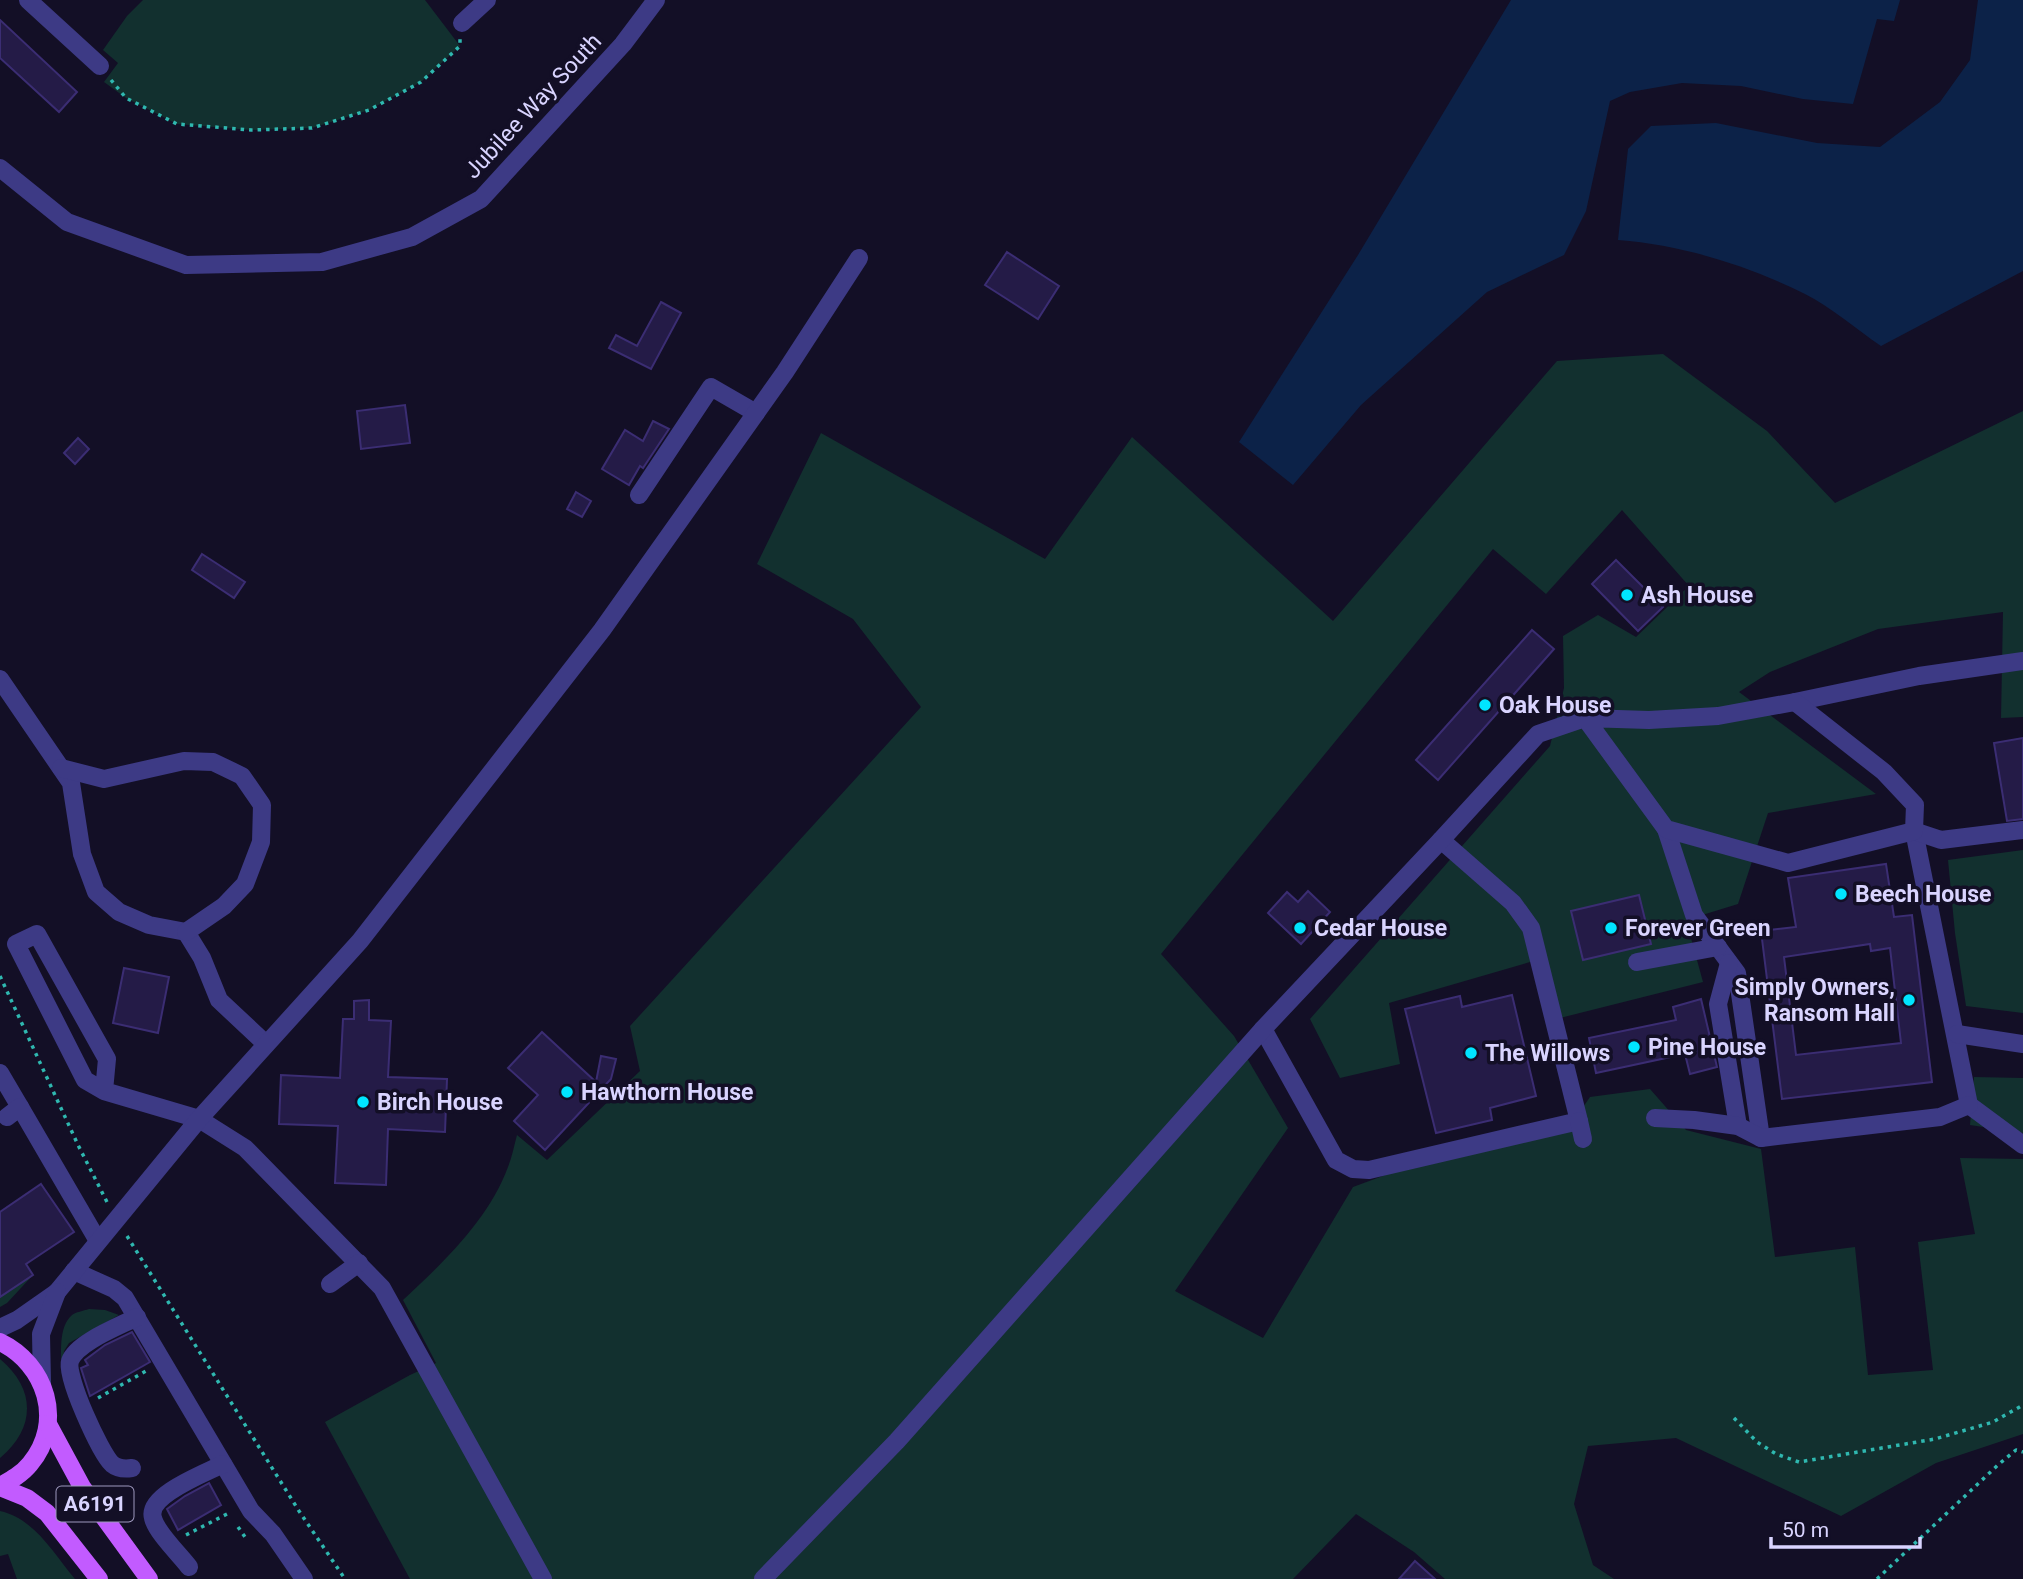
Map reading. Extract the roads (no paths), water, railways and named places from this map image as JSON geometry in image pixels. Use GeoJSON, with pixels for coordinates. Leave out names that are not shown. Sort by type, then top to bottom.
{"type":"FeatureCollection","features":[{"type":"Feature","properties":{"kind":"main road"},"geometry":{"type":"LineString","coordinates":[[0,1342],[30,1363],[42,1383],[48,1405],[48,1424],[41,1447],[31,1463],[0,1487]]}},
{"type":"Feature","properties":{"kind":"main road","name":"A6191"},"geometry":{"type":"LineString","coordinates":[[48,1424],[82,1487],[149,1579]]}},
{"type":"Feature","properties":{"kind":"main road","name":"A6191"},"geometry":{"type":"LineString","coordinates":[[0,1487],[27,1497],[47,1513],[99,1579]]}},
{"type":"Feature","properties":{"kind":"street"},"geometry":{"type":"LineString","coordinates":[[29,0],[100,66]]}},
{"type":"Feature","properties":{"kind":"street"},"geometry":{"type":"LineString","coordinates":[[462,23],[487,0]]}},
{"type":"Feature","properties":{"kind":"street","name":"Jubilee Way South"},"geometry":{"type":"LineString","coordinates":[[0,167],[66,222],[186,265],[322,262],[412,237],[481,199],[623,44],[656,0]]}},
{"type":"Feature","properties":{"kind":"street"},"geometry":{"type":"LineString","coordinates":[[42,1383],[41,1334],[57,1292],[199,1119],[360,941],[593,641],[786,372],[859,258]]}},
{"type":"Feature","properties":{"kind":"street"},"geometry":{"type":"LineString","coordinates":[[639,495],[711,387],[756,413]]}},
{"type":"Feature","properties":{"kind":"street"},"geometry":{"type":"LineString","coordinates":[[763,1579],[897,1441],[1263,1029],[1538,734],[1585,718],[1649,720],[1718,716],[1919,676],[2023,661]]}},
{"type":"Feature","properties":{"kind":"street"},"geometry":{"type":"LineString","coordinates":[[0,679],[71,783],[82,854],[96,892],[119,912],[149,925],[186,932],[224,906],[245,884],[261,842],[262,805],[242,776],[213,762],[184,761],[104,779],[61,768]]}},
{"type":"Feature","properties":{"kind":"street"},"geometry":{"type":"LineString","coordinates":[[1795,702],[1884,772],[1915,805],[1914,831],[1969,1105],[2023,1145]]}},
{"type":"Feature","properties":{"kind":"street"},"geometry":{"type":"LineString","coordinates":[[1585,718],[1666,829],[1694,915],[1737,973],[1761,1138]]}},
{"type":"Feature","properties":{"kind":"street"},"geometry":{"type":"LineString","coordinates":[[1666,829],[1788,863],[1914,831],[1941,841],[2023,830]]}},
{"type":"Feature","properties":{"kind":"street"},"geometry":{"type":"LineString","coordinates":[[1441,840],[1513,903],[1531,928],[1583,1139]]}},
{"type":"Feature","properties":{"kind":"street"},"geometry":{"type":"LineString","coordinates":[[186,932],[202,958],[219,1000],[267,1044]]}},
{"type":"Feature","properties":{"kind":"street"},"geometry":{"type":"LineString","coordinates":[[104,1091],[107,1059],[37,934],[16,944],[85,1080],[104,1091],[199,1119],[245,1148],[382,1288],[543,1579]]}},
{"type":"Feature","properties":{"kind":"street"},"geometry":{"type":"LineString","coordinates":[[1637,962],[1718,947]]}},
{"type":"Feature","properties":{"kind":"street"},"geometry":{"type":"LineString","coordinates":[[1729,962],[1718,1004],[1738,1126]]}},
{"type":"Feature","properties":{"kind":"street"},"geometry":{"type":"LineString","coordinates":[[1263,1029],[1336,1160],[1353,1169],[1370,1170],[1579,1121]]}},
{"type":"Feature","properties":{"kind":"street"},"geometry":{"type":"LineString","coordinates":[[1956,1034],[2023,1044]]}},
{"type":"Feature","properties":{"kind":"street"},"geometry":{"type":"LineString","coordinates":[[0,1073],[13,1112],[98,1241]]}},
{"type":"Feature","properties":{"kind":"street"},"geometry":{"type":"LineString","coordinates":[[1655,1118],[1738,1126],[1761,1138],[1940,1117],[1969,1105]]}},
{"type":"Feature","properties":{"kind":"street"},"geometry":{"type":"LineString","coordinates":[[330,1284],[359,1263]]}},
{"type":"Feature","properties":{"kind":"street"},"geometry":{"type":"LineString","coordinates":[[74,1270],[114,1289],[125,1298],[251,1511],[273,1534],[304,1579]]}},
{"type":"Feature","properties":{"kind":"street"},"geometry":{"type":"LineString","coordinates":[[0,1328],[17,1320],[57,1292]]}},
{"type":"Feature","properties":{"kind":"street"},"geometry":{"type":"LineString","coordinates":[[132,1468],[114,1466],[106,1455],[74,1390],[69,1373],[70,1361],[77,1350],[137,1317]]}},
{"type":"Feature","properties":{"kind":"street"},"geometry":{"type":"LineString","coordinates":[[189,1567],[153,1520],[153,1509],[161,1497],[223,1464]]}},
{"type":"Feature","properties":{"kind":"water"},"geometry":{"type":"Polygon","coordinates":[[[1511,0],[1900,0],[1894,21],[1877,19],[1853,104],[1803,99],[1741,86],[1682,83],[1630,92],[1610,101],[1586,211],[1564,255],[1487,292],[1361,405],[1293,485],[1239,442],[1358,255],[1511,0]]]}},
{"type":"Feature","properties":{"kind":"water"},"geometry":{"type":"Polygon","coordinates":[[[1978,0],[2023,0],[2023,271],[1881,346],[1815,299],[1760,274],[1714,258],[1666,246],[1618,240],[1628,149],[1651,126],[1716,123],[1817,143],[1880,147],[1940,102],[1970,60],[1978,0]]]}},
{"type":"Feature","properties":{"kind":"place","name":"Ash House"},"geometry":{"type":"Point","coordinates":[1627,595]}},
{"type":"Feature","properties":{"kind":"place","name":"Oak House"},"geometry":{"type":"Point","coordinates":[1485,705]}},
{"type":"Feature","properties":{"kind":"place","name":"Beech House"},"geometry":{"type":"Point","coordinates":[1841,894]}},
{"type":"Feature","properties":{"kind":"place","name":"Cedar House"},"geometry":{"type":"Point","coordinates":[1300,928]}},
{"type":"Feature","properties":{"kind":"place","name":"Forever Green"},"geometry":{"type":"Point","coordinates":[1611,928]}},
{"type":"Feature","properties":{"kind":"place","name":"Simply Owners, Ransom Hall"},"geometry":{"type":"Point","coordinates":[1909,1000]}},
{"type":"Feature","properties":{"kind":"place","name":"Pine House"},"geometry":{"type":"Point","coordinates":[1634,1047]}},
{"type":"Feature","properties":{"kind":"place","name":"The Willows"},"geometry":{"type":"Point","coordinates":[1471,1053]}},
{"type":"Feature","properties":{"kind":"place","name":"Hawthorn House"},"geometry":{"type":"Point","coordinates":[567,1092]}},
{"type":"Feature","properties":{"kind":"place","name":"Birch House"},"geometry":{"type":"Point","coordinates":[363,1102]}}]}
